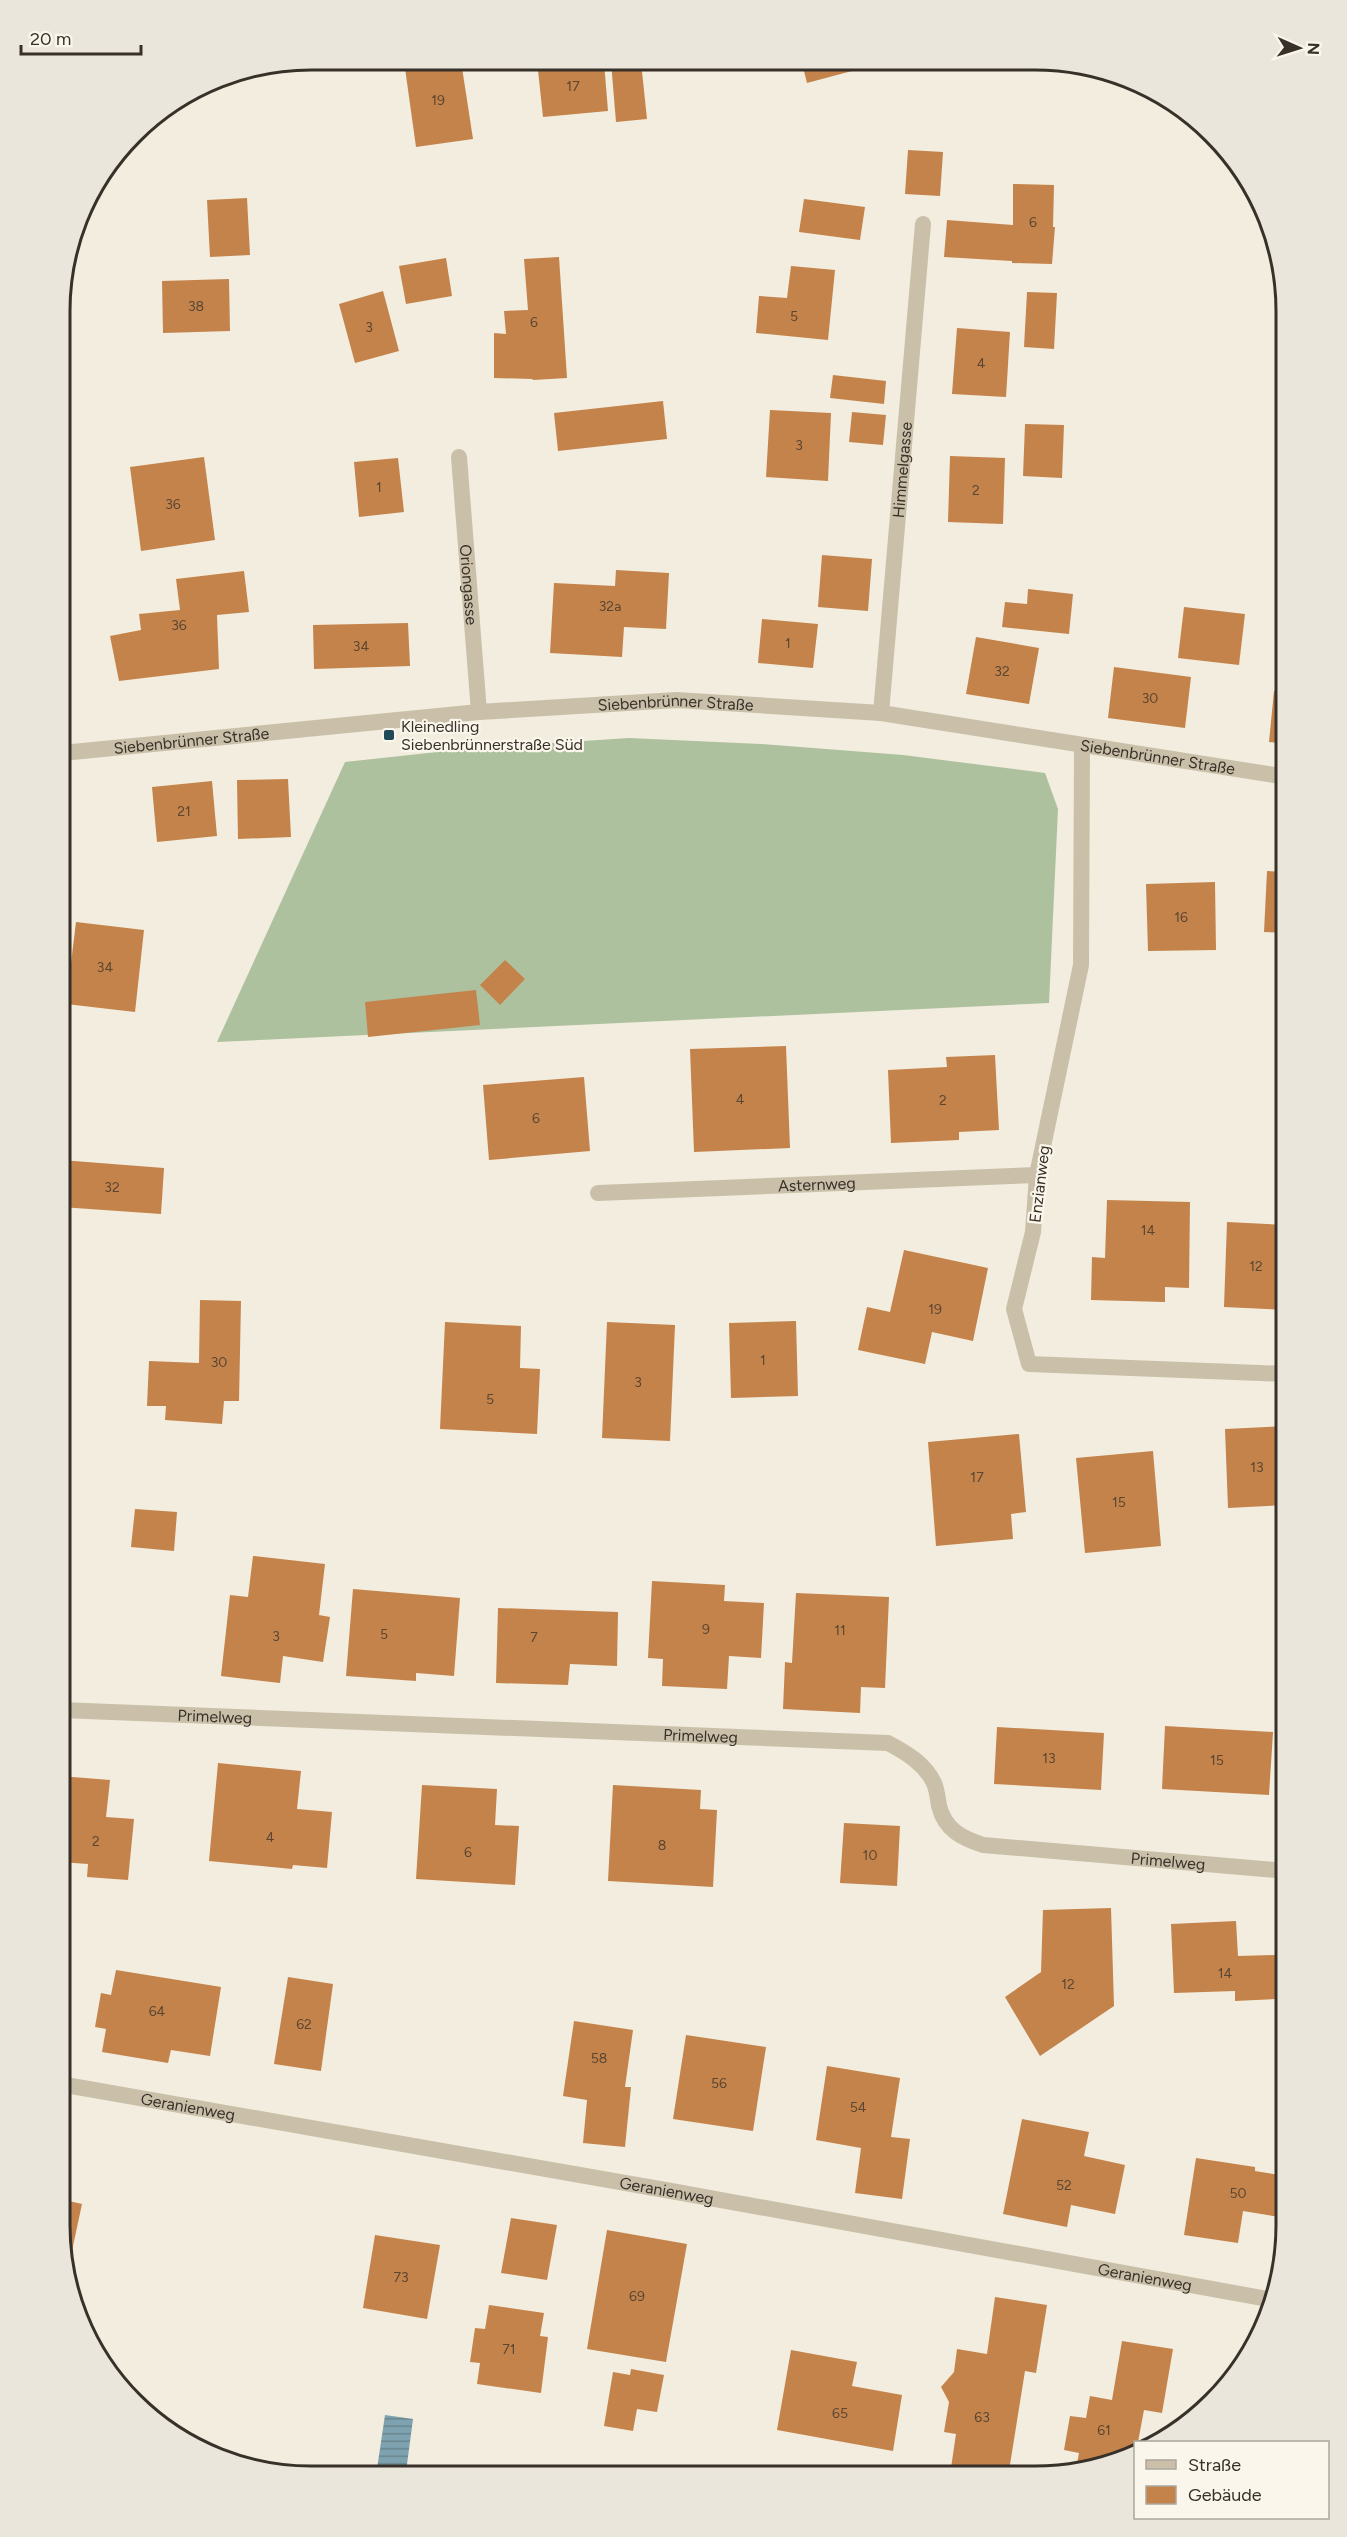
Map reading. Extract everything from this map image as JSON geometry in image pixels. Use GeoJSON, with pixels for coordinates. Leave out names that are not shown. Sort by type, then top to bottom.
{"type":"FeatureCollection","features":[{"type":"Feature","properties":{"kind":"street","name":"Himmelgasse"},"geometry":{"type":"LineString","coordinates":[[881,713],[923,224]]}},
{"type":"Feature","properties":{"kind":"street","name":"Oriongasse"},"geometry":{"type":"LineString","coordinates":[[459,457],[479,712]]}},
{"type":"Feature","properties":{"kind":"street","name":"Siebenbrünner Straße"},"geometry":{"type":"LineString","coordinates":[[70,752],[479,712],[677,700],[881,713],[1276,775]]}},
{"type":"Feature","properties":{"kind":"street","name":"Enzianweg"},"geometry":{"type":"LineString","coordinates":[[1082,745],[1081,965],[1037,1175],[1033,1232],[1014,1309],[1029,1364],[1276,1374]]}},
{"type":"Feature","properties":{"kind":"street","name":"Asternweg"},"geometry":{"type":"LineString","coordinates":[[598,1192],[1037,1175]]}},
{"type":"Feature","properties":{"kind":"street","name":"Primelweg"},"geometry":{"type":"LineString","coordinates":[[70,1710],[888,1743],[914,1757],[934,1783],[941,1813],[949,1827],[961,1838],[982,1845],[1276,1870]]}},
{"type":"Feature","properties":{"kind":"street","name":"Geranienweg"},"geometry":{"type":"LineString","coordinates":[[70,2086],[1265,2299]]}},
{"type":"Feature","properties":{"kind":"green space"},"geometry":{"type":"Polygon","coordinates":[[[629,738],[761,744],[903,755],[1045,773],[1058,809],[1049,1003],[217,1042],[345,762],[465,749],[629,738]]]}},
{"type":"Feature","properties":{"kind":"water"},"geometry":{"type":"Polygon","coordinates":[[[385,2415],[413,2419],[407,2466],[377,2466],[385,2415]]]}},
{"type":"Feature","properties":{"kind":"building"},"geometry":{"type":"Polygon","coordinates":[[[405,70],[462,70],[473,139],[416,147],[405,70]]]}},
{"type":"Feature","properties":{"kind":"building"},"geometry":{"type":"Polygon","coordinates":[[[538,70],[605,70],[608,111],[543,117],[538,70]]]}},
{"type":"Feature","properties":{"kind":"building"},"geometry":{"type":"Polygon","coordinates":[[[612,70],[642,70],[647,119],[616,122],[612,70]]]}},
{"type":"Feature","properties":{"kind":"building"},"geometry":{"type":"Polygon","coordinates":[[[804,70],[856,70],[807,83],[804,70]]]}},
{"type":"Feature","properties":{"kind":"building"},"geometry":{"type":"Polygon","coordinates":[[[908,150],[943,152],[940,196],[905,194],[908,150]]]}},
{"type":"Feature","properties":{"kind":"building"},"geometry":{"type":"Polygon","coordinates":[[[1013,184],[1054,185],[1053,227],[1055,227],[1052,264],[944,257],[947,220],[1013,225],[1013,184]]]}},
{"type":"Feature","properties":{"kind":"building"},"geometry":{"type":"Polygon","coordinates":[[[247,198],[250,255],[210,257],[207,200],[247,198]]]}},
{"type":"Feature","properties":{"kind":"building"},"geometry":{"type":"Polygon","coordinates":[[[804,199],[865,207],[860,240],[799,232],[804,199]]]}},
{"type":"Feature","properties":{"kind":"building"},"geometry":{"type":"Polygon","coordinates":[[[559,257],[567,378],[533,380],[494,378],[494,333],[506,334],[504,311],[528,310],[524,259],[559,257]]]}},
{"type":"Feature","properties":{"kind":"building"},"geometry":{"type":"Polygon","coordinates":[[[446,258],[452,296],[406,304],[399,266],[446,258]]]}},
{"type":"Feature","properties":{"kind":"building"},"geometry":{"type":"Polygon","coordinates":[[[791,266],[835,270],[828,340],[756,333],[759,296],[787,298],[791,266]]]}},
{"type":"Feature","properties":{"kind":"building"},"geometry":{"type":"Polygon","coordinates":[[[229,279],[230,331],[163,333],[162,281],[229,279]]]}},
{"type":"Feature","properties":{"kind":"building"},"geometry":{"type":"Polygon","coordinates":[[[383,291],[399,351],[355,363],[339,304],[383,291]]]}},
{"type":"Feature","properties":{"kind":"building"},"geometry":{"type":"Polygon","coordinates":[[[1027,292],[1057,293],[1054,349],[1024,347],[1027,292]]]}},
{"type":"Feature","properties":{"kind":"building"},"geometry":{"type":"Polygon","coordinates":[[[957,328],[1010,332],[1006,397],[952,394],[957,328]]]}},
{"type":"Feature","properties":{"kind":"building"},"geometry":{"type":"Polygon","coordinates":[[[833,375],[886,381],[884,404],[830,398],[833,375]]]}},
{"type":"Feature","properties":{"kind":"building"},"geometry":{"type":"Polygon","coordinates":[[[663,401],[667,439],[558,451],[554,413],[663,401]]]}},
{"type":"Feature","properties":{"kind":"building"},"geometry":{"type":"Polygon","coordinates":[[[770,410],[831,413],[828,481],[766,477],[770,410]]]}},
{"type":"Feature","properties":{"kind":"building"},"geometry":{"type":"Polygon","coordinates":[[[852,412],[886,415],[883,445],[849,442],[852,412]]]}},
{"type":"Feature","properties":{"kind":"building"},"geometry":{"type":"Polygon","coordinates":[[[1025,424],[1064,425],[1062,478],[1023,476],[1025,424]]]}},
{"type":"Feature","properties":{"kind":"building"},"geometry":{"type":"Polygon","coordinates":[[[950,456],[1005,458],[1003,524],[948,522],[950,456]]]}},
{"type":"Feature","properties":{"kind":"building"},"geometry":{"type":"Polygon","coordinates":[[[204,457],[215,540],[141,551],[130,467],[204,457]]]}},
{"type":"Feature","properties":{"kind":"building"},"geometry":{"type":"Polygon","coordinates":[[[398,458],[404,512],[359,517],[354,462],[398,458]]]}},
{"type":"Feature","properties":{"kind":"building"},"geometry":{"type":"Polygon","coordinates":[[[822,555],[872,559],[868,611],[818,607],[822,555]]]}},
{"type":"Feature","properties":{"kind":"building"},"geometry":{"type":"Polygon","coordinates":[[[616,570],[669,573],[666,629],[624,627],[622,657],[550,653],[554,583],[615,586],[616,570]]]}},
{"type":"Feature","properties":{"kind":"building"},"geometry":{"type":"Polygon","coordinates":[[[244,571],[249,612],[217,615],[219,669],[119,681],[110,636],[141,630],[139,614],[180,610],[176,579],[244,571]]]}},
{"type":"Feature","properties":{"kind":"building"},"geometry":{"type":"Polygon","coordinates":[[[1028,589],[1073,594],[1069,634],[1002,627],[1005,602],[1027,604],[1028,589]]]}},
{"type":"Feature","properties":{"kind":"building"},"geometry":{"type":"Polygon","coordinates":[[[1184,607],[1245,614],[1239,665],[1178,658],[1184,607]]]}},
{"type":"Feature","properties":{"kind":"building"},"geometry":{"type":"Polygon","coordinates":[[[762,619],[818,624],[813,668],[758,663],[762,619]]]}},
{"type":"Feature","properties":{"kind":"building"},"geometry":{"type":"Polygon","coordinates":[[[408,623],[410,666],[314,669],[313,625],[408,623]]]}},
{"type":"Feature","properties":{"kind":"building"},"geometry":{"type":"Polygon","coordinates":[[[976,637],[1039,648],[1029,704],[966,694],[976,637]]]}},
{"type":"Feature","properties":{"kind":"building"},"geometry":{"type":"Polygon","coordinates":[[[1114,667],[1191,677],[1185,728],[1108,718],[1114,667]]]}},
{"type":"Feature","properties":{"kind":"building"},"geometry":{"type":"Polygon","coordinates":[[[1274,691],[1276,691],[1276,743],[1269,742],[1274,691]]]}},
{"type":"Feature","properties":{"kind":"building"},"geometry":{"type":"Polygon","coordinates":[[[288,779],[291,837],[238,839],[237,780],[288,779]]]}},
{"type":"Feature","properties":{"kind":"building"},"geometry":{"type":"Polygon","coordinates":[[[212,781],[217,836],[157,842],[152,787],[212,781]]]}},
{"type":"Feature","properties":{"kind":"building"},"geometry":{"type":"Polygon","coordinates":[[[1267,871],[1276,871],[1276,933],[1264,932],[1267,871]]]}},
{"type":"Feature","properties":{"kind":"building"},"geometry":{"type":"Polygon","coordinates":[[[1215,882],[1216,950],[1148,951],[1146,884],[1215,882]]]}},
{"type":"Feature","properties":{"kind":"building"},"geometry":{"type":"Polygon","coordinates":[[[76,922],[144,930],[135,1012],[70,1004],[70,971],[76,922]]]}},
{"type":"Feature","properties":{"kind":"building"},"geometry":{"type":"Polygon","coordinates":[[[505,960],[525,979],[500,1005],[480,985],[505,960]]]}},
{"type":"Feature","properties":{"kind":"building"},"geometry":{"type":"Polygon","coordinates":[[[476,990],[480,1025],[368,1037],[365,1002],[476,990]]]}},
{"type":"Feature","properties":{"kind":"building"},"geometry":{"type":"Polygon","coordinates":[[[786,1046],[790,1148],[694,1152],[690,1049],[786,1046]]]}},
{"type":"Feature","properties":{"kind":"building"},"geometry":{"type":"Polygon","coordinates":[[[995,1055],[999,1130],[959,1132],[959,1140],[891,1143],[888,1070],[947,1067],[946,1057],[995,1055]]]}},
{"type":"Feature","properties":{"kind":"building"},"geometry":{"type":"Polygon","coordinates":[[[584,1077],[590,1151],[489,1160],[483,1085],[584,1077]]]}},
{"type":"Feature","properties":{"kind":"building"},"geometry":{"type":"Polygon","coordinates":[[[70,1161],[164,1168],[161,1214],[70,1208],[70,1161]]]}},
{"type":"Feature","properties":{"kind":"building"},"geometry":{"type":"Polygon","coordinates":[[[1107,1200],[1190,1202],[1189,1288],[1165,1287],[1165,1302],[1091,1300],[1092,1257],[1105,1258],[1107,1200]]]}},
{"type":"Feature","properties":{"kind":"building"},"geometry":{"type":"Polygon","coordinates":[[[1227,1222],[1276,1224],[1276,1309],[1224,1307],[1227,1222]]]}},
{"type":"Feature","properties":{"kind":"building"},"geometry":{"type":"Polygon","coordinates":[[[904,1250],[988,1268],[973,1341],[932,1332],[925,1364],[858,1350],[867,1307],[890,1312],[904,1250]]]}},
{"type":"Feature","properties":{"kind":"building"},"geometry":{"type":"Polygon","coordinates":[[[200,1300],[241,1301],[239,1401],[224,1401],[222,1424],[165,1420],[166,1406],[147,1406],[149,1361],[199,1363],[200,1300]]]}},
{"type":"Feature","properties":{"kind":"building"},"geometry":{"type":"Polygon","coordinates":[[[796,1321],[798,1396],[731,1398],[729,1323],[796,1321]]]}},
{"type":"Feature","properties":{"kind":"building"},"geometry":{"type":"Polygon","coordinates":[[[445,1322],[521,1326],[520,1368],[540,1369],[537,1434],[440,1429],[445,1322]]]}},
{"type":"Feature","properties":{"kind":"building"},"geometry":{"type":"Polygon","coordinates":[[[607,1322],[675,1325],[670,1441],[602,1438],[607,1322]]]}},
{"type":"Feature","properties":{"kind":"building"},"geometry":{"type":"Polygon","coordinates":[[[1276,1427],[1276,1506],[1228,1508],[1225,1429],[1276,1427]]]}},
{"type":"Feature","properties":{"kind":"building"},"geometry":{"type":"Polygon","coordinates":[[[1019,1434],[1026,1512],[1011,1514],[1013,1539],[936,1546],[928,1442],[1019,1434]]]}},
{"type":"Feature","properties":{"kind":"building"},"geometry":{"type":"Polygon","coordinates":[[[1153,1451],[1161,1546],[1085,1553],[1076,1458],[1153,1451]]]}},
{"type":"Feature","properties":{"kind":"building"},"geometry":{"type":"Polygon","coordinates":[[[135,1509],[177,1512],[174,1551],[131,1547],[135,1509]]]}},
{"type":"Feature","properties":{"kind":"building"},"geometry":{"type":"Polygon","coordinates":[[[253,1556],[325,1564],[319,1615],[330,1617],[323,1662],[283,1656],[280,1683],[221,1676],[230,1595],[248,1597],[253,1556]]]}},
{"type":"Feature","properties":{"kind":"building"},"geometry":{"type":"Polygon","coordinates":[[[652,1581],[725,1585],[724,1601],[764,1603],[761,1658],[729,1656],[727,1689],[662,1686],[663,1659],[648,1658],[652,1581]]]}},
{"type":"Feature","properties":{"kind":"building"},"geometry":{"type":"Polygon","coordinates":[[[353,1589],[460,1598],[454,1676],[416,1673],[416,1681],[346,1676],[353,1589]]]}},
{"type":"Feature","properties":{"kind":"building"},"geometry":{"type":"Polygon","coordinates":[[[796,1593],[889,1597],[885,1688],[861,1687],[860,1713],[783,1709],[785,1662],[792,1663],[796,1593]]]}},
{"type":"Feature","properties":{"kind":"building"},"geometry":{"type":"Polygon","coordinates":[[[498,1608],[618,1612],[617,1666],[570,1664],[568,1685],[496,1683],[498,1608]]]}},
{"type":"Feature","properties":{"kind":"building"},"geometry":{"type":"Polygon","coordinates":[[[1165,1726],[1273,1732],[1269,1795],[1162,1789],[1165,1726]]]}},
{"type":"Feature","properties":{"kind":"building"},"geometry":{"type":"Polygon","coordinates":[[[997,1727],[1104,1733],[1101,1790],[994,1784],[997,1727]]]}},
{"type":"Feature","properties":{"kind":"building"},"geometry":{"type":"Polygon","coordinates":[[[218,1763],[301,1771],[297,1809],[332,1812],[327,1868],[293,1865],[292,1869],[209,1861],[218,1763]]]}},
{"type":"Feature","properties":{"kind":"building"},"geometry":{"type":"Polygon","coordinates":[[[70,1777],[110,1780],[106,1817],[134,1819],[128,1880],[87,1877],[88,1864],[70,1863],[70,1777]]]}},
{"type":"Feature","properties":{"kind":"building"},"geometry":{"type":"Polygon","coordinates":[[[422,1785],[497,1789],[495,1825],[519,1826],[515,1885],[416,1879],[422,1785]]]}},
{"type":"Feature","properties":{"kind":"building"},"geometry":{"type":"Polygon","coordinates":[[[613,1785],[701,1790],[700,1809],[717,1810],[713,1887],[608,1881],[613,1785]]]}},
{"type":"Feature","properties":{"kind":"building"},"geometry":{"type":"Polygon","coordinates":[[[844,1823],[900,1826],[897,1886],[840,1883],[844,1823]]]}},
{"type":"Feature","properties":{"kind":"building"},"geometry":{"type":"Polygon","coordinates":[[[1111,1908],[1114,2006],[1040,2056],[1005,1997],[1041,1972],[1043,1910],[1111,1908]]]}},
{"type":"Feature","properties":{"kind":"building"},"geometry":{"type":"Polygon","coordinates":[[[1236,1921],[1238,1956],[1275,1955],[1276,1999],[1235,2001],[1235,1991],[1174,1993],[1171,1924],[1236,1921]]]}},
{"type":"Feature","properties":{"kind":"building"},"geometry":{"type":"Polygon","coordinates":[[[116,1970],[221,1987],[210,2056],[171,2050],[168,2063],[102,2052],[106,2029],[95,2027],[101,1993],[111,1995],[116,1970]]]}},
{"type":"Feature","properties":{"kind":"building"},"geometry":{"type":"Polygon","coordinates":[[[288,1977],[333,1984],[321,2071],[274,2064],[288,1977]]]}},
{"type":"Feature","properties":{"kind":"building"},"geometry":{"type":"Polygon","coordinates":[[[574,2021],[633,2030],[625,2087],[631,2087],[625,2147],[583,2143],[587,2100],[563,2096],[574,2021]]]}},
{"type":"Feature","properties":{"kind":"building"},"geometry":{"type":"Polygon","coordinates":[[[686,2035],[766,2047],[753,2131],[673,2119],[686,2035]]]}},
{"type":"Feature","properties":{"kind":"building"},"geometry":{"type":"Polygon","coordinates":[[[827,2066],[900,2078],[891,2137],[910,2139],[902,2199],[855,2193],[861,2148],[816,2140],[827,2066]]]}},
{"type":"Feature","properties":{"kind":"building"},"geometry":{"type":"Polygon","coordinates":[[[1022,2119],[1089,2132],[1084,2156],[1125,2165],[1115,2214],[1071,2205],[1067,2227],[1003,2214],[1022,2119]]]}},
{"type":"Feature","properties":{"kind":"building"},"geometry":{"type":"Polygon","coordinates":[[[1196,2158],[1255,2167],[1255,2171],[1276,2174],[1276,2216],[1243,2211],[1238,2243],[1184,2235],[1196,2158]]]}},
{"type":"Feature","properties":{"kind":"building"},"geometry":{"type":"Polygon","coordinates":[[[70,2201],[82,2204],[72,2250],[70,2201]]]}},
{"type":"Feature","properties":{"kind":"building"},"geometry":{"type":"Polygon","coordinates":[[[511,2218],[557,2225],[547,2280],[501,2273],[511,2218]]]}},
{"type":"Feature","properties":{"kind":"building"},"geometry":{"type":"Polygon","coordinates":[[[607,2230],[687,2244],[666,2362],[587,2349],[607,2230]]]}},
{"type":"Feature","properties":{"kind":"building"},"geometry":{"type":"Polygon","coordinates":[[[375,2235],[440,2245],[427,2319],[363,2308],[375,2235]]]}},
{"type":"Feature","properties":{"kind":"building"},"geometry":{"type":"Polygon","coordinates":[[[995,2297],[1047,2305],[1036,2373],[1025,2371],[1010,2466],[951,2466],[956,2434],[944,2432],[949,2402],[941,2387],[954,2372],[957,2349],[987,2354],[995,2297]]]}},
{"type":"Feature","properties":{"kind":"building"},"geometry":{"type":"Polygon","coordinates":[[[489,2305],[544,2313],[540,2336],[548,2337],[541,2393],[477,2384],[480,2363],[470,2362],[475,2328],[485,2329],[489,2305]]]}},
{"type":"Feature","properties":{"kind":"building"},"geometry":{"type":"Polygon","coordinates":[[[1122,2341],[1173,2349],[1162,2413],[1144,2410],[1138,2441],[1134,2441],[1134,2445],[1113,2454],[1077,2463],[1079,2453],[1064,2450],[1070,2416],[1086,2418],[1090,2396],[1112,2400],[1122,2341]]]}},
{"type":"Feature","properties":{"kind":"building"},"geometry":{"type":"Polygon","coordinates":[[[791,2350],[857,2362],[852,2386],[902,2395],[893,2451],[777,2430],[791,2350]]]}},
{"type":"Feature","properties":{"kind":"building"},"geometry":{"type":"Polygon","coordinates":[[[631,2369],[664,2375],[657,2412],[637,2409],[633,2431],[604,2426],[613,2372],[630,2375],[631,2369]]]}},
{"type":"Feature","properties":{"kind":"place","name":"Kleinedling Siebenbrünnerstraße Süd"},"geometry":{"type":"Point","coordinates":[389,735]}}]}
